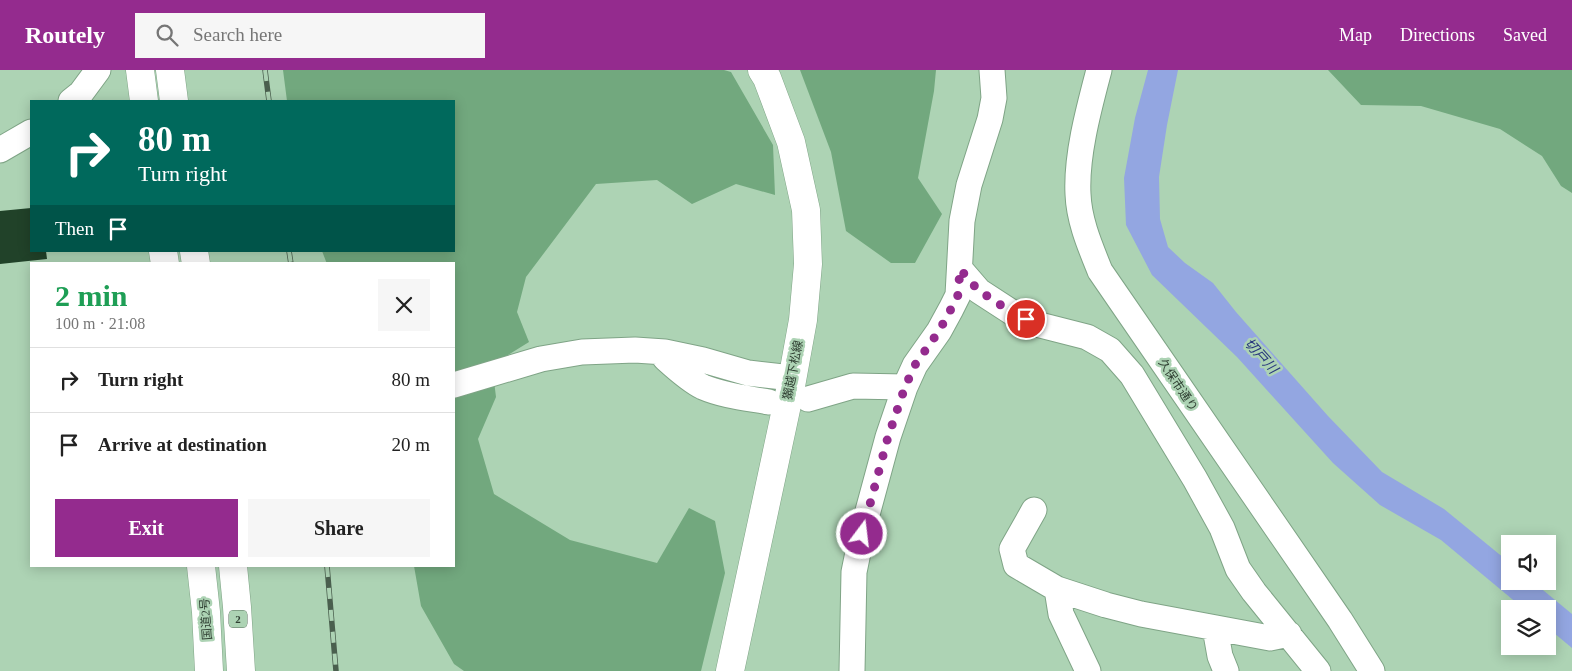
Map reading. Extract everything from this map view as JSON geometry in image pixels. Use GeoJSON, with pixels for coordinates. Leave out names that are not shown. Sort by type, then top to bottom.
{"type":"FeatureCollection","features":[{"type":"Feature","properties":{"kind":"main road"},"geometry":{"type":"LineString","coordinates":[[140,70],[144,100]]}},
{"type":"Feature","properties":{"kind":"main road"},"geometry":{"type":"LineString","coordinates":[[170,70],[174,100]]}},
{"type":"Feature","properties":{"kind":"main road","name":"獺越下松線"},"geometry":{"type":"LineString","coordinates":[[730,671],[800,388],[808,264],[806,210],[792,142],[767,78],[762,70]]}},
{"type":"Feature","properties":{"kind":"main road","name":"国道2号"},"geometry":{"type":"LineString","coordinates":[[201,567],[209,671]]}},
{"type":"Feature","properties":{"kind":"main road","name":"2"},"geometry":{"type":"LineString","coordinates":[[233,567],[241,671]]}},
{"type":"Feature","properties":{"kind":"street"},"geometry":{"type":"LineString","coordinates":[[72,100],[81,93],[98,70]]}},
{"type":"Feature","properties":{"kind":"street"},"geometry":{"type":"LineString","coordinates":[[852,671],[854,572],[862,534],[888,437],[905,387],[915,365],[939,331],[958,295],[962,221],[969,185],[990,119],[994,98],[992,70]]}},
{"type":"Feature","properties":{"kind":"street","name":"久保市通り"},"geometry":{"type":"LineString","coordinates":[[1099,70],[1080,148],[1078,194],[1083,227],[1100,271],[1340,620],[1372,671]]}},
{"type":"Feature","properties":{"kind":"street"},"geometry":{"type":"LineString","coordinates":[[0,150],[30,133]]}},
{"type":"Feature","properties":{"kind":"street"},"geometry":{"type":"LineString","coordinates":[[960,269],[978,290],[1016,315],[1036,324],[1087,337],[1110,350],[1132,375],[1195,479],[1222,528],[1238,569],[1254,592],[1318,671]]}},
{"type":"Feature","properties":{"kind":"street"},"geometry":{"type":"LineString","coordinates":[[455,385],[541,359],[582,352],[635,350],[665,352],[703,360],[800,388],[905,387]]}},
{"type":"Feature","properties":{"kind":"street"},"geometry":{"type":"LineString","coordinates":[[665,352],[666,358],[676,368],[703,386],[729,395],[769,402]]}},
{"type":"Feature","properties":{"kind":"street"},"geometry":{"type":"LineString","coordinates":[[1034,510],[1012,549],[1016,565],[1057,589],[1114,608],[1215,628],[1270,638],[1289,634]]}},
{"type":"Feature","properties":{"kind":"street"},"geometry":{"type":"LineString","coordinates":[[1057,589],[1061,614],[1088,671]]}},
{"type":"Feature","properties":{"kind":"street"},"geometry":{"type":"LineString","coordinates":[[1215,628],[1220,656],[1226,671]]}},
{"type":"Feature","properties":{"kind":"green space"},"geometry":{"type":"Polygon","coordinates":[[[283,70],[724,70],[731,72],[773,145],[775,195],[736,184],[692,204],[657,180],[596,184],[526,277],[517,312],[529,342],[492,365],[496,397],[478,439],[494,494],[570,540],[657,563],[689,508],[715,521],[725,573],[701,671],[464,671],[454,664],[421,606],[414,567],[455,567],[455,262],[326,262],[322,252],[455,252],[455,100],[287,100],[283,70]]]}},
{"type":"Feature","properties":{"kind":"green space"},"geometry":{"type":"Polygon","coordinates":[[[800,70],[936,70],[918,178],[942,214],[915,263],[891,263],[846,231],[831,152],[800,70]]]}},
{"type":"Feature","properties":{"kind":"green space"},"geometry":{"type":"Polygon","coordinates":[[[1328,70],[1572,70],[1572,193],[1561,186],[1542,156],[1500,129],[1421,106],[1361,105],[1328,70]]]}},
{"type":"Feature","properties":{"kind":"water","name":"切戸川"},"geometry":{"type":"Polygon","coordinates":[[[1148,70],[1178,70],[1159,177],[1160,219],[1168,247],[1185,263],[1213,283],[1236,312],[1328,416],[1382,472],[1444,509],[1501,556],[1501,590],[1441,540],[1380,505],[1333,463],[1237,357],[1152,275],[1126,225],[1124,178],[1135,118],[1148,70]]]}},
{"type":"Feature","properties":{"kind":"water"},"geometry":{"type":"Polygon","coordinates":[[[1501,590],[1543,590],[1555,600],[1513,600],[1501,590]]]}},
{"type":"Feature","properties":{"kind":"water"},"geometry":{"type":"Polygon","coordinates":[[[1556,601],[1572,614],[1572,648],[1556,635],[1556,601]]]}},
{"type":"Feature","properties":{"kind":"building"},"geometry":{"type":"Polygon","coordinates":[[[30,208],[30,252],[46,252],[47,259],[0,264],[0,211],[30,208]]]}},
{"type":"Feature","properties":{"kind":"railway"},"geometry":{"type":"LineString","coordinates":[[265,70],[269,100]]}},
{"type":"Feature","properties":{"kind":"railway"},"geometry":{"type":"LineString","coordinates":[[289,252],[291,262]]}},
{"type":"Feature","properties":{"kind":"railway"},"geometry":{"type":"LineString","coordinates":[[327,567],[336,671]]}},
{"type":"Feature","properties":{"kind":"route"},"geometry":{"type":"LineString","coordinates":[[862,534],[888,437],[905,387],[915,365],[939,331],[958,295],[960,269],[978,290],[1016,315],[1026,319]]}}]}
